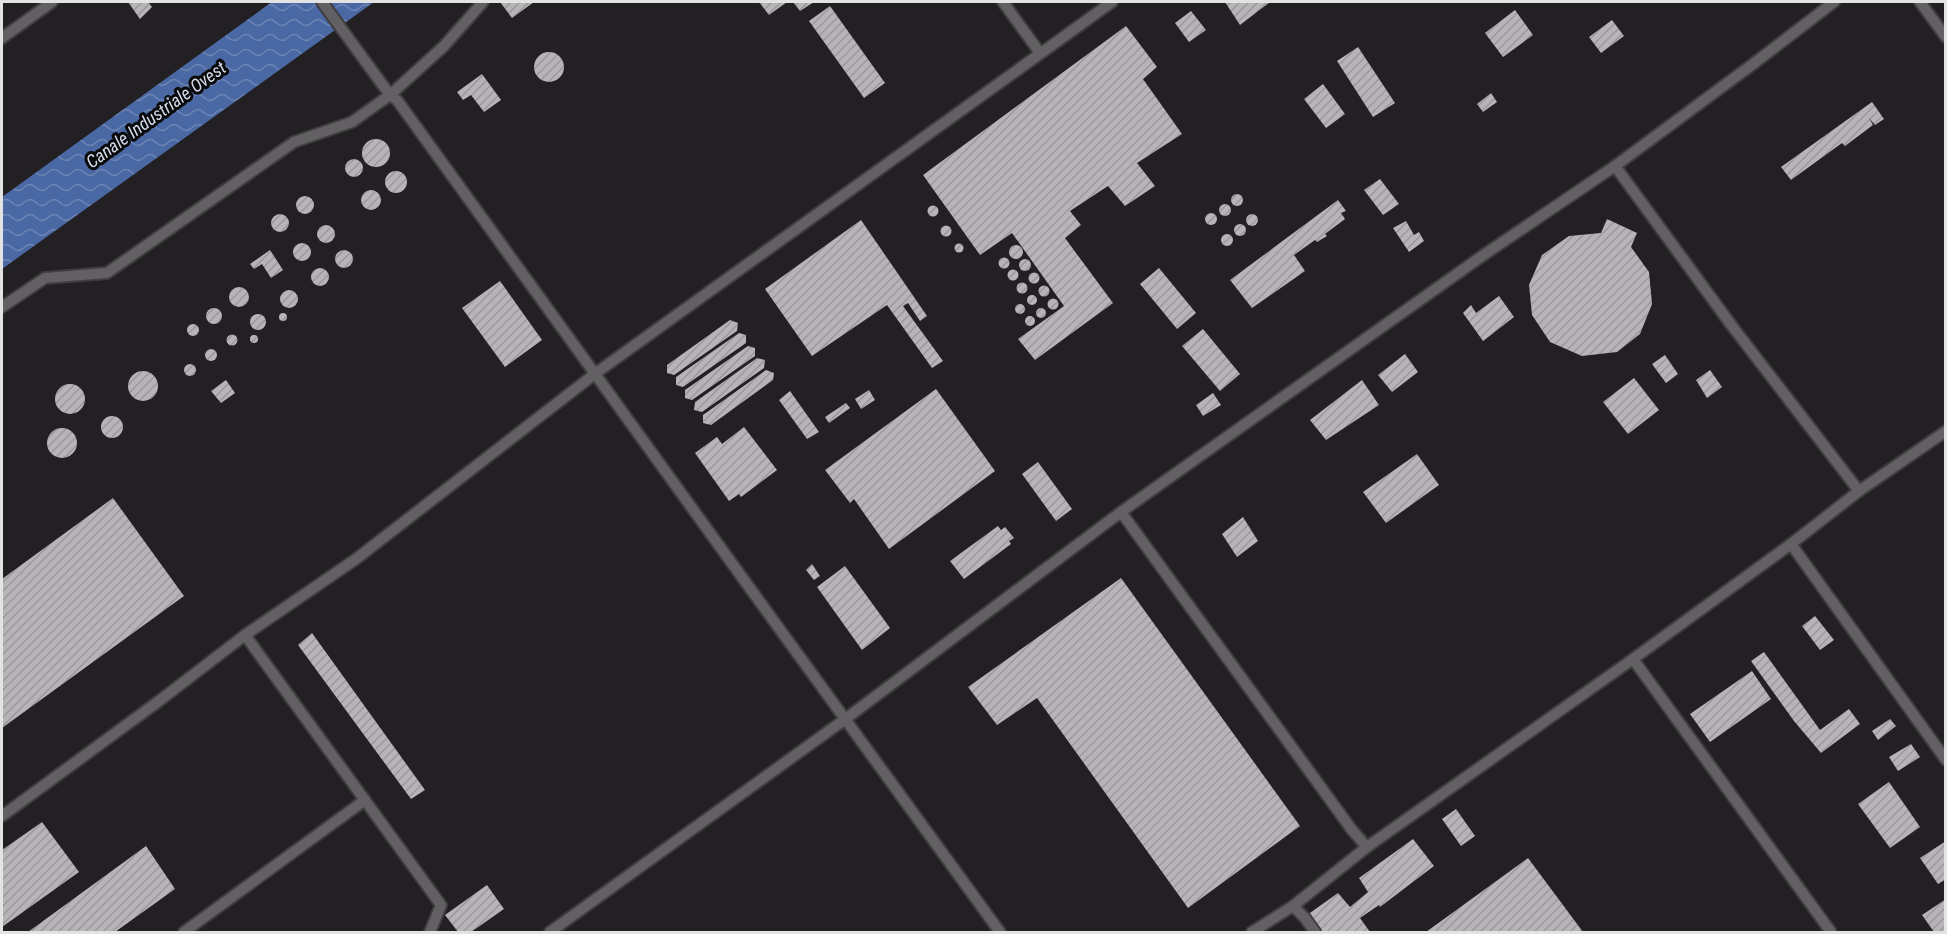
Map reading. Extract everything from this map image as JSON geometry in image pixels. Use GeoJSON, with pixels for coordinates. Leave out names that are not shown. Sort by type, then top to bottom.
{"type":"FeatureCollection","features":[{"type":"Feature","properties":{"kind":"lane"},"geometry":{"type":"LineString","coordinates":[[2,38],[52,2]]}},
{"type":"Feature","properties":{"kind":"lane"},"geometry":{"type":"LineString","coordinates":[[322,2],[390,95],[397,100],[596,373],[844,720],[1000,933]]}},
{"type":"Feature","properties":{"kind":"lane"},"geometry":{"type":"LineString","coordinates":[[2,308],[45,278],[107,273],[294,142],[352,122],[390,95],[444,46],[483,2]]}},
{"type":"Feature","properties":{"kind":"lane"},"geometry":{"type":"LineString","coordinates":[[1003,2],[1040,53]]}},
{"type":"Feature","properties":{"kind":"lane"},"geometry":{"type":"LineString","coordinates":[[2,816],[245,635],[356,560],[596,373],[1112,2]]}},
{"type":"Feature","properties":{"kind":"lane"},"geometry":{"type":"LineString","coordinates":[[550,933],[844,720],[1121,512],[1466,267],[1615,166],[1834,2]]}},
{"type":"Feature","properties":{"kind":"lane"},"geometry":{"type":"LineString","coordinates":[[1920,2],[1946,37]]}},
{"type":"Feature","properties":{"kind":"lane"},"geometry":{"type":"LineString","coordinates":[[1615,166],[1732,326],[1860,491]]}},
{"type":"Feature","properties":{"kind":"lane"},"geometry":{"type":"LineString","coordinates":[[1252,933],[1293,906],[1367,847],[1633,659],[1860,491],[1946,431]]}},
{"type":"Feature","properties":{"kind":"lane"},"geometry":{"type":"LineString","coordinates":[[1121,512],[1352,831],[1367,847]]}},
{"type":"Feature","properties":{"kind":"lane"},"geometry":{"type":"LineString","coordinates":[[1791,544],[1946,760]]}},
{"type":"Feature","properties":{"kind":"lane"},"geometry":{"type":"LineString","coordinates":[[245,635],[441,905],[430,933]]}},
{"type":"Feature","properties":{"kind":"lane"},"geometry":{"type":"LineString","coordinates":[[1633,659],[1830,933]]}},
{"type":"Feature","properties":{"kind":"lane"},"geometry":{"type":"LineString","coordinates":[[184,933],[365,800]]}},
{"type":"Feature","properties":{"kind":"lane"},"geometry":{"type":"LineString","coordinates":[[1293,906],[1315,933]]}},
{"type":"Feature","properties":{"kind":"water","name":"Canale Industriale Ovest"},"geometry":{"type":"Polygon","coordinates":[[[272,2],[374,2],[2,269],[2,197],[272,2]]]}},
{"type":"Feature","properties":{"kind":"building"},"geometry":{"type":"Polygon","coordinates":[[[128,2],[148,2],[152,7],[140,19],[128,2]]]}},
{"type":"Feature","properties":{"kind":"building"},"geometry":{"type":"Polygon","coordinates":[[[500,2],[534,2],[512,18],[500,2]]]}},
{"type":"Feature","properties":{"kind":"building"},"geometry":{"type":"Polygon","coordinates":[[[759,2],[787,2],[769,15],[759,2]]]}},
{"type":"Feature","properties":{"kind":"building"},"geometry":{"type":"Polygon","coordinates":[[[793,2],[814,2],[800,11],[793,2]]]}},
{"type":"Feature","properties":{"kind":"building"},"geometry":{"type":"Polygon","coordinates":[[[1225,2],[1270,2],[1240,25],[1225,2]]]}},
{"type":"Feature","properties":{"kind":"building"},"geometry":{"type":"Polygon","coordinates":[[[830,6],[885,83],[864,98],[809,21],[830,6]]]}},
{"type":"Feature","properties":{"kind":"building"},"geometry":{"type":"Polygon","coordinates":[[[1515,10],[1533,35],[1503,57],[1485,33],[1515,10]]]}},
{"type":"Feature","properties":{"kind":"building"},"geometry":{"type":"Polygon","coordinates":[[[1191,11],[1206,30],[1189,42],[1175,23],[1191,11]]]}},
{"type":"Feature","properties":{"kind":"building"},"geometry":{"type":"Polygon","coordinates":[[[1612,20],[1624,36],[1601,53],[1589,37],[1612,20]]]}},
{"type":"Feature","properties":{"kind":"building"},"geometry":{"type":"Polygon","coordinates":[[[1126,26],[1157,67],[1143,79],[1182,134],[1137,163],[1155,186],[1125,206],[1108,186],[1070,211],[1081,225],[1065,238],[1113,303],[1035,360],[1018,339],[1064,306],[1012,233],[980,255],[923,175],[1126,26]]]}},
{"type":"Feature","properties":{"kind":"building"},"geometry":{"type":"Polygon","coordinates":[[[1358,47],[1395,103],[1373,117],[1337,61],[1358,47]]]}},
{"type":"Feature","properties":{"kind":"building"},"geometry":{"type":"Polygon","coordinates":[[[549,52],[559,57],[564,67],[559,77],[549,82],[539,77],[534,67],[539,57],[549,52]]]}},
{"type":"Feature","properties":{"kind":"building"},"geometry":{"type":"Polygon","coordinates":[[[482,74],[501,100],[484,112],[471,95],[463,100],[457,92],[482,74]]]}},
{"type":"Feature","properties":{"kind":"building"},"geometry":{"type":"Polygon","coordinates":[[[1323,84],[1345,114],[1326,128],[1304,99],[1323,84]]]}},
{"type":"Feature","properties":{"kind":"building"},"geometry":{"type":"Polygon","coordinates":[[[1491,93],[1497,102],[1483,112],[1477,104],[1491,93]]]}},
{"type":"Feature","properties":{"kind":"building"},"geometry":{"type":"Polygon","coordinates":[[[1872,102],[1884,119],[1875,125],[1869,118],[1873,125],[1845,146],[1842,143],[1791,180],[1781,167],[1872,102]]]}},
{"type":"Feature","properties":{"kind":"building"},"geometry":{"type":"Polygon","coordinates":[[[376,139],[386,143],[390,153],[386,163],[376,167],[366,163],[362,153],[366,143],[376,139]]]}},
{"type":"Feature","properties":{"kind":"building"},"geometry":{"type":"Polygon","coordinates":[[[354,159],[360,162],[363,168],[360,174],[354,177],[348,174],[345,168],[348,162],[354,159]]]}},
{"type":"Feature","properties":{"kind":"building"},"geometry":{"type":"Polygon","coordinates":[[[396,171],[404,174],[407,182],[404,190],[396,193],[388,190],[385,182],[388,174],[396,171]]]}},
{"type":"Feature","properties":{"kind":"building"},"geometry":{"type":"Polygon","coordinates":[[[1380,179],[1399,204],[1383,215],[1364,190],[1380,179]]]}},
{"type":"Feature","properties":{"kind":"building"},"geometry":{"type":"Polygon","coordinates":[[[367,190],[375,190],[381,196],[381,204],[375,210],[367,210],[361,204],[361,196],[367,190]]]}},
{"type":"Feature","properties":{"kind":"building"},"geometry":{"type":"Polygon","coordinates":[[[1237,194],[1243,200],[1237,206],[1231,200],[1237,194]]]}},
{"type":"Feature","properties":{"kind":"building"},"geometry":{"type":"Polygon","coordinates":[[[305,196],[311,199],[314,205],[311,211],[305,214],[299,211],[296,205],[299,199],[305,196]]]}},
{"type":"Feature","properties":{"kind":"building"},"geometry":{"type":"Polygon","coordinates":[[[1338,200],[1346,211],[1341,213],[1345,219],[1325,234],[1327,236],[1317,242],[1315,240],[1294,255],[1305,271],[1252,308],[1230,280],[1338,200]]]}},
{"type":"Feature","properties":{"kind":"building"},"geometry":{"type":"Polygon","coordinates":[[[1225,204],[1231,210],[1225,216],[1219,210],[1225,204]]]}},
{"type":"Feature","properties":{"kind":"building"},"geometry":{"type":"Polygon","coordinates":[[[933,205],[939,211],[933,217],[927,211],[933,205]]]}},
{"type":"Feature","properties":{"kind":"building"},"geometry":{"type":"Polygon","coordinates":[[[1211,213],[1217,219],[1211,225],[1205,219],[1211,213]]]}},
{"type":"Feature","properties":{"kind":"building"},"geometry":{"type":"Polygon","coordinates":[[[280,214],[286,217],[289,223],[286,229],[280,232],[274,229],[271,223],[274,217],[280,214]]]}},
{"type":"Feature","properties":{"kind":"building"},"geometry":{"type":"Polygon","coordinates":[[[1252,214],[1258,220],[1252,226],[1246,220],[1252,214]]]}},
{"type":"Feature","properties":{"kind":"building"},"geometry":{"type":"Polygon","coordinates":[[[1607,219],[1637,233],[1631,247],[1649,272],[1652,304],[1640,334],[1617,352],[1582,356],[1550,342],[1532,315],[1529,285],[1542,255],[1569,236],[1601,233],[1607,219]]]}},
{"type":"Feature","properties":{"kind":"building"},"geometry":{"type":"Polygon","coordinates":[[[861,220],[927,316],[920,321],[908,303],[903,306],[943,361],[932,368],[887,305],[812,356],[765,289],[861,220]]]}},
{"type":"Feature","properties":{"kind":"building"},"geometry":{"type":"Polygon","coordinates":[[[1406,221],[1414,235],[1419,232],[1424,241],[1409,252],[1393,228],[1406,221]]]}},
{"type":"Feature","properties":{"kind":"building"},"geometry":{"type":"Polygon","coordinates":[[[1240,224],[1246,230],[1240,236],[1234,230],[1240,224]]]}},
{"type":"Feature","properties":{"kind":"building"},"geometry":{"type":"Polygon","coordinates":[[[326,225],[332,228],[335,234],[332,240],[326,243],[320,240],[317,234],[320,228],[326,225]]]}},
{"type":"Feature","properties":{"kind":"building"},"geometry":{"type":"Polygon","coordinates":[[[946,225],[952,231],[946,237],[940,231],[946,225]]]}},
{"type":"Feature","properties":{"kind":"building"},"geometry":{"type":"Polygon","coordinates":[[[1227,234],[1233,240],[1227,246],[1221,240],[1227,234]]]}},
{"type":"Feature","properties":{"kind":"building"},"geometry":{"type":"Polygon","coordinates":[[[302,243],[308,246],[311,252],[308,258],[302,261],[296,258],[293,252],[296,246],[302,243]]]}},
{"type":"Feature","properties":{"kind":"building"},"geometry":{"type":"Polygon","coordinates":[[[959,244],[963,248],[959,252],[955,248],[959,244]]]}},
{"type":"Feature","properties":{"kind":"building"},"geometry":{"type":"Polygon","coordinates":[[[1016,245],[1021,247],[1023,252],[1021,257],[1016,259],[1011,257],[1009,252],[1011,247],[1016,245]]]}},
{"type":"Feature","properties":{"kind":"building"},"geometry":{"type":"Polygon","coordinates":[[[270,250],[283,270],[271,278],[262,264],[254,269],[250,264],[270,250]]]}},
{"type":"Feature","properties":{"kind":"building"},"geometry":{"type":"Polygon","coordinates":[[[344,250],[350,253],[353,259],[350,265],[344,268],[338,265],[335,259],[338,253],[344,250]]]}},
{"type":"Feature","properties":{"kind":"building"},"geometry":{"type":"Polygon","coordinates":[[[1004,258],[1008,259],[1008,267],[1004,268],[1000,267],[999,263],[1000,259],[1004,258]]]}},
{"type":"Feature","properties":{"kind":"building"},"geometry":{"type":"Polygon","coordinates":[[[1027,259],[1030,260],[1030,270],[1023,271],[1020,270],[1019,263],[1020,260],[1027,259]]]}},
{"type":"Feature","properties":{"kind":"building"},"geometry":{"type":"Polygon","coordinates":[[[320,268],[326,271],[329,277],[326,283],[320,286],[314,283],[311,277],[314,271],[320,268]]]}},
{"type":"Feature","properties":{"kind":"building"},"geometry":{"type":"Polygon","coordinates":[[[1159,268],[1196,313],[1177,329],[1140,284],[1159,268]]]}},
{"type":"Feature","properties":{"kind":"building"},"geometry":{"type":"Polygon","coordinates":[[[1013,270],[1017,271],[1017,279],[1013,280],[1009,279],[1008,275],[1009,271],[1013,270]]]}},
{"type":"Feature","properties":{"kind":"building"},"geometry":{"type":"Polygon","coordinates":[[[1034,273],[1038,274],[1038,282],[1034,283],[1030,282],[1029,278],[1030,274],[1034,273]]]}},
{"type":"Feature","properties":{"kind":"building"},"geometry":{"type":"Polygon","coordinates":[[[500,281],[542,340],[505,367],[462,308],[500,281]]]}},
{"type":"Feature","properties":{"kind":"building"},"geometry":{"type":"Polygon","coordinates":[[[1022,283],[1026,284],[1026,292],[1022,293],[1018,292],[1017,288],[1018,284],[1022,283]]]}},
{"type":"Feature","properties":{"kind":"building"},"geometry":{"type":"Polygon","coordinates":[[[1044,286],[1048,287],[1048,295],[1044,296],[1040,295],[1039,291],[1040,287],[1044,286]]]}},
{"type":"Feature","properties":{"kind":"building"},"geometry":{"type":"Polygon","coordinates":[[[239,287],[246,290],[249,297],[246,304],[239,307],[232,304],[229,297],[232,290],[239,287]]]}},
{"type":"Feature","properties":{"kind":"building"},"geometry":{"type":"Polygon","coordinates":[[[289,290],[295,293],[298,299],[295,305],[289,308],[283,305],[280,299],[283,293],[289,290]]]}},
{"type":"Feature","properties":{"kind":"building"},"geometry":{"type":"Polygon","coordinates":[[[1032,295],[1036,296],[1036,304],[1032,305],[1028,304],[1027,300],[1028,296],[1032,295]]]}},
{"type":"Feature","properties":{"kind":"building"},"geometry":{"type":"Polygon","coordinates":[[[1499,296],[1514,317],[1483,341],[1463,313],[1471,305],[1476,313],[1499,296]]]}},
{"type":"Feature","properties":{"kind":"building"},"geometry":{"type":"Polygon","coordinates":[[[1053,299],[1057,300],[1057,308],[1053,309],[1049,308],[1048,304],[1049,300],[1053,299]]]}},
{"type":"Feature","properties":{"kind":"building"},"geometry":{"type":"Polygon","coordinates":[[[1020,304],[1024,305],[1024,313],[1020,314],[1016,313],[1015,309],[1016,305],[1020,304]]]}},
{"type":"Feature","properties":{"kind":"building"},"geometry":{"type":"Polygon","coordinates":[[[214,308],[222,316],[214,324],[206,316],[214,308]]]}},
{"type":"Feature","properties":{"kind":"building"},"geometry":{"type":"Polygon","coordinates":[[[1041,308],[1045,309],[1045,317],[1041,318],[1037,317],[1036,313],[1037,309],[1041,308]]]}},
{"type":"Feature","properties":{"kind":"building"},"geometry":{"type":"Polygon","coordinates":[[[283,313],[287,317],[283,321],[279,317],[283,313]]]}},
{"type":"Feature","properties":{"kind":"building"},"geometry":{"type":"Polygon","coordinates":[[[255,314],[261,314],[266,322],[264,328],[255,330],[250,325],[250,319],[255,314]]]}},
{"type":"Feature","properties":{"kind":"building"},"geometry":{"type":"Polygon","coordinates":[[[1030,316],[1034,317],[1034,325],[1030,326],[1026,325],[1025,321],[1026,317],[1030,316]]]}},
{"type":"Feature","properties":{"kind":"building"},"geometry":{"type":"Polygon","coordinates":[[[730,320],[738,323],[737,331],[674,375],[667,373],[667,365],[730,320]]]}},
{"type":"Feature","properties":{"kind":"building"},"geometry":{"type":"Polygon","coordinates":[[[195,324],[199,330],[195,336],[191,336],[187,328],[195,324]]]}},
{"type":"Feature","properties":{"kind":"building"},"geometry":{"type":"Polygon","coordinates":[[[1203,329],[1240,374],[1220,391],[1182,346],[1203,329]]]}},
{"type":"Feature","properties":{"kind":"building"},"geometry":{"type":"Polygon","coordinates":[[[739,333],[746,335],[746,343],[683,387],[676,385],[676,377],[739,333]]]}},
{"type":"Feature","properties":{"kind":"building"},"geometry":{"type":"Polygon","coordinates":[[[232,334],[238,340],[232,346],[226,340],[232,334]]]}},
{"type":"Feature","properties":{"kind":"building"},"geometry":{"type":"Polygon","coordinates":[[[254,335],[258,339],[254,343],[250,339],[254,335]]]}},
{"type":"Feature","properties":{"kind":"building"},"geometry":{"type":"Polygon","coordinates":[[[748,346],[755,348],[755,356],[692,400],[685,398],[685,390],[748,346]]]}},
{"type":"Feature","properties":{"kind":"building"},"geometry":{"type":"Polygon","coordinates":[[[213,349],[217,355],[213,361],[209,361],[205,353],[213,349]]]}},
{"type":"Feature","properties":{"kind":"building"},"geometry":{"type":"Polygon","coordinates":[[[1405,354],[1418,372],[1392,392],[1378,375],[1405,354]]]}},
{"type":"Feature","properties":{"kind":"building"},"geometry":{"type":"Polygon","coordinates":[[[1665,355],[1678,374],[1666,383],[1652,364],[1665,355]]]}},
{"type":"Feature","properties":{"kind":"building"},"geometry":{"type":"Polygon","coordinates":[[[757,358],[765,360],[764,368],[702,412],[694,410],[695,402],[757,358]]]}},
{"type":"Feature","properties":{"kind":"building"},"geometry":{"type":"Polygon","coordinates":[[[192,364],[196,370],[192,376],[188,376],[184,368],[192,364]]]}},
{"type":"Feature","properties":{"kind":"building"},"geometry":{"type":"Polygon","coordinates":[[[766,370],[774,373],[773,380],[711,425],[703,423],[703,415],[766,370]]]}},
{"type":"Feature","properties":{"kind":"building"},"geometry":{"type":"Polygon","coordinates":[[[1710,370],[1722,387],[1707,398],[1696,380],[1710,370]]]}},
{"type":"Feature","properties":{"kind":"building"},"geometry":{"type":"Polygon","coordinates":[[[143,371],[154,375],[158,386],[154,397],[143,401],[132,397],[128,386],[132,375],[143,371]]]}},
{"type":"Feature","properties":{"kind":"building"},"geometry":{"type":"Polygon","coordinates":[[[1634,378],[1659,410],[1628,434],[1603,402],[1634,378]]]}},
{"type":"Feature","properties":{"kind":"building"},"geometry":{"type":"Polygon","coordinates":[[[226,380],[235,393],[221,403],[211,391],[226,380]]]}},
{"type":"Feature","properties":{"kind":"building"},"geometry":{"type":"Polygon","coordinates":[[[1362,380],[1379,405],[1326,440],[1310,420],[1362,380]]]}},
{"type":"Feature","properties":{"kind":"building"},"geometry":{"type":"Polygon","coordinates":[[[70,384],[81,388],[85,399],[81,410],[70,414],[59,410],[55,399],[59,388],[70,384]]]}},
{"type":"Feature","properties":{"kind":"building"},"geometry":{"type":"Polygon","coordinates":[[[936,389],[995,471],[889,549],[854,499],[850,503],[825,470],[936,389]]]}},
{"type":"Feature","properties":{"kind":"building"},"geometry":{"type":"Polygon","coordinates":[[[869,390],[875,400],[861,409],[855,399],[869,390]]]}},
{"type":"Feature","properties":{"kind":"building"},"geometry":{"type":"Polygon","coordinates":[[[790,391],[819,432],[807,439],[779,400],[790,391]]]}},
{"type":"Feature","properties":{"kind":"building"},"geometry":{"type":"Polygon","coordinates":[[[1213,393],[1221,405],[1203,416],[1196,405],[1213,393]]]}},
{"type":"Feature","properties":{"kind":"building"},"geometry":{"type":"Polygon","coordinates":[[[846,403],[850,408],[829,423],[825,417],[846,403]]]}},
{"type":"Feature","properties":{"kind":"building"},"geometry":{"type":"Polygon","coordinates":[[[112,416],[120,419],[123,427],[120,435],[112,438],[104,435],[101,427],[104,419],[112,416]]]}},
{"type":"Feature","properties":{"kind":"building"},"geometry":{"type":"Polygon","coordinates":[[[744,427],[777,470],[741,497],[739,494],[729,501],[695,453],[717,437],[722,444],[744,427]]]}},
{"type":"Feature","properties":{"kind":"building"},"geometry":{"type":"Polygon","coordinates":[[[62,428],[73,432],[77,443],[73,454],[62,458],[51,454],[47,443],[51,432],[62,428]]]}},
{"type":"Feature","properties":{"kind":"building"},"geometry":{"type":"Polygon","coordinates":[[[1417,454],[1439,485],[1386,523],[1363,492],[1417,454]]]}},
{"type":"Feature","properties":{"kind":"building"},"geometry":{"type":"Polygon","coordinates":[[[1038,462],[1072,509],[1056,521],[1022,474],[1038,462]]]}},
{"type":"Feature","properties":{"kind":"building"},"geometry":{"type":"Polygon","coordinates":[[[113,498],[184,596],[2,728],[2,579],[113,498]]]}},
{"type":"Feature","properties":{"kind":"building"},"geometry":{"type":"Polygon","coordinates":[[[1243,517],[1258,541],[1237,557],[1222,534],[1243,517]]]}},
{"type":"Feature","properties":{"kind":"building"},"geometry":{"type":"Polygon","coordinates":[[[998,526],[1001,530],[1005,527],[1014,538],[1009,541],[1011,544],[964,579],[950,561],[998,526]]]}},
{"type":"Feature","properties":{"kind":"building"},"geometry":{"type":"Polygon","coordinates":[[[812,564],[820,576],[814,580],[806,570],[812,564]]]}},
{"type":"Feature","properties":{"kind":"building"},"geometry":{"type":"Polygon","coordinates":[[[845,566],[890,628],[862,650],[817,587],[845,566]]]}},
{"type":"Feature","properties":{"kind":"building"},"geometry":{"type":"Polygon","coordinates":[[[1121,578],[1300,826],[1188,908],[1037,698],[997,725],[968,687],[1121,578]]]}},
{"type":"Feature","properties":{"kind":"building"},"geometry":{"type":"Polygon","coordinates":[[[1815,616],[1834,640],[1820,650],[1802,626],[1815,616]]]}},
{"type":"Feature","properties":{"kind":"building"},"geometry":{"type":"Polygon","coordinates":[[[312,633],[425,790],[411,799],[298,645],[312,633]]]}},
{"type":"Feature","properties":{"kind":"building"},"geometry":{"type":"Polygon","coordinates":[[[1764,652],[1820,730],[1849,709],[1860,724],[1821,753],[1794,721],[1751,661],[1764,652]]]}},
{"type":"Feature","properties":{"kind":"building"},"geometry":{"type":"Polygon","coordinates":[[[1752,671],[1771,699],[1710,742],[1690,714],[1752,671]]]}},
{"type":"Feature","properties":{"kind":"building"},"geometry":{"type":"Polygon","coordinates":[[[1890,719],[1896,726],[1878,740],[1872,731],[1890,719]]]}},
{"type":"Feature","properties":{"kind":"building"},"geometry":{"type":"Polygon","coordinates":[[[1911,744],[1920,757],[1898,771],[1889,757],[1911,744]]]}},
{"type":"Feature","properties":{"kind":"building"},"geometry":{"type":"Polygon","coordinates":[[[1889,782],[1920,827],[1890,848],[1858,804],[1889,782]]]}},
{"type":"Feature","properties":{"kind":"building"},"geometry":{"type":"Polygon","coordinates":[[[1456,809],[1475,836],[1461,846],[1442,819],[1456,809]]]}},
{"type":"Feature","properties":{"kind":"building"},"geometry":{"type":"Polygon","coordinates":[[[42,822],[79,872],[2,927],[2,850],[42,822]]]}},
{"type":"Feature","properties":{"kind":"building"},"geometry":{"type":"Polygon","coordinates":[[[1413,839],[1434,866],[1380,907],[1379,905],[1360,918],[1370,932],[1320,932],[1307,915],[1338,893],[1350,907],[1368,892],[1359,878],[1413,839]]]}},
{"type":"Feature","properties":{"kind":"building"},"geometry":{"type":"Polygon","coordinates":[[[1946,841],[1946,879],[1938,884],[1920,858],[1946,841]]]}},
{"type":"Feature","properties":{"kind":"building"},"geometry":{"type":"Polygon","coordinates":[[[146,846],[175,889],[115,932],[28,932],[146,846]]]}},
{"type":"Feature","properties":{"kind":"building"},"geometry":{"type":"Polygon","coordinates":[[[1528,858],[1583,932],[1426,932],[1528,858]]]}},
{"type":"Feature","properties":{"kind":"building"},"geometry":{"type":"Polygon","coordinates":[[[487,885],[504,909],[471,932],[458,932],[445,915],[487,885]]]}},
{"type":"Feature","properties":{"kind":"building"},"geometry":{"type":"Polygon","coordinates":[[[1946,899],[1946,932],[1934,932],[1922,915],[1946,899]]]}}]}
